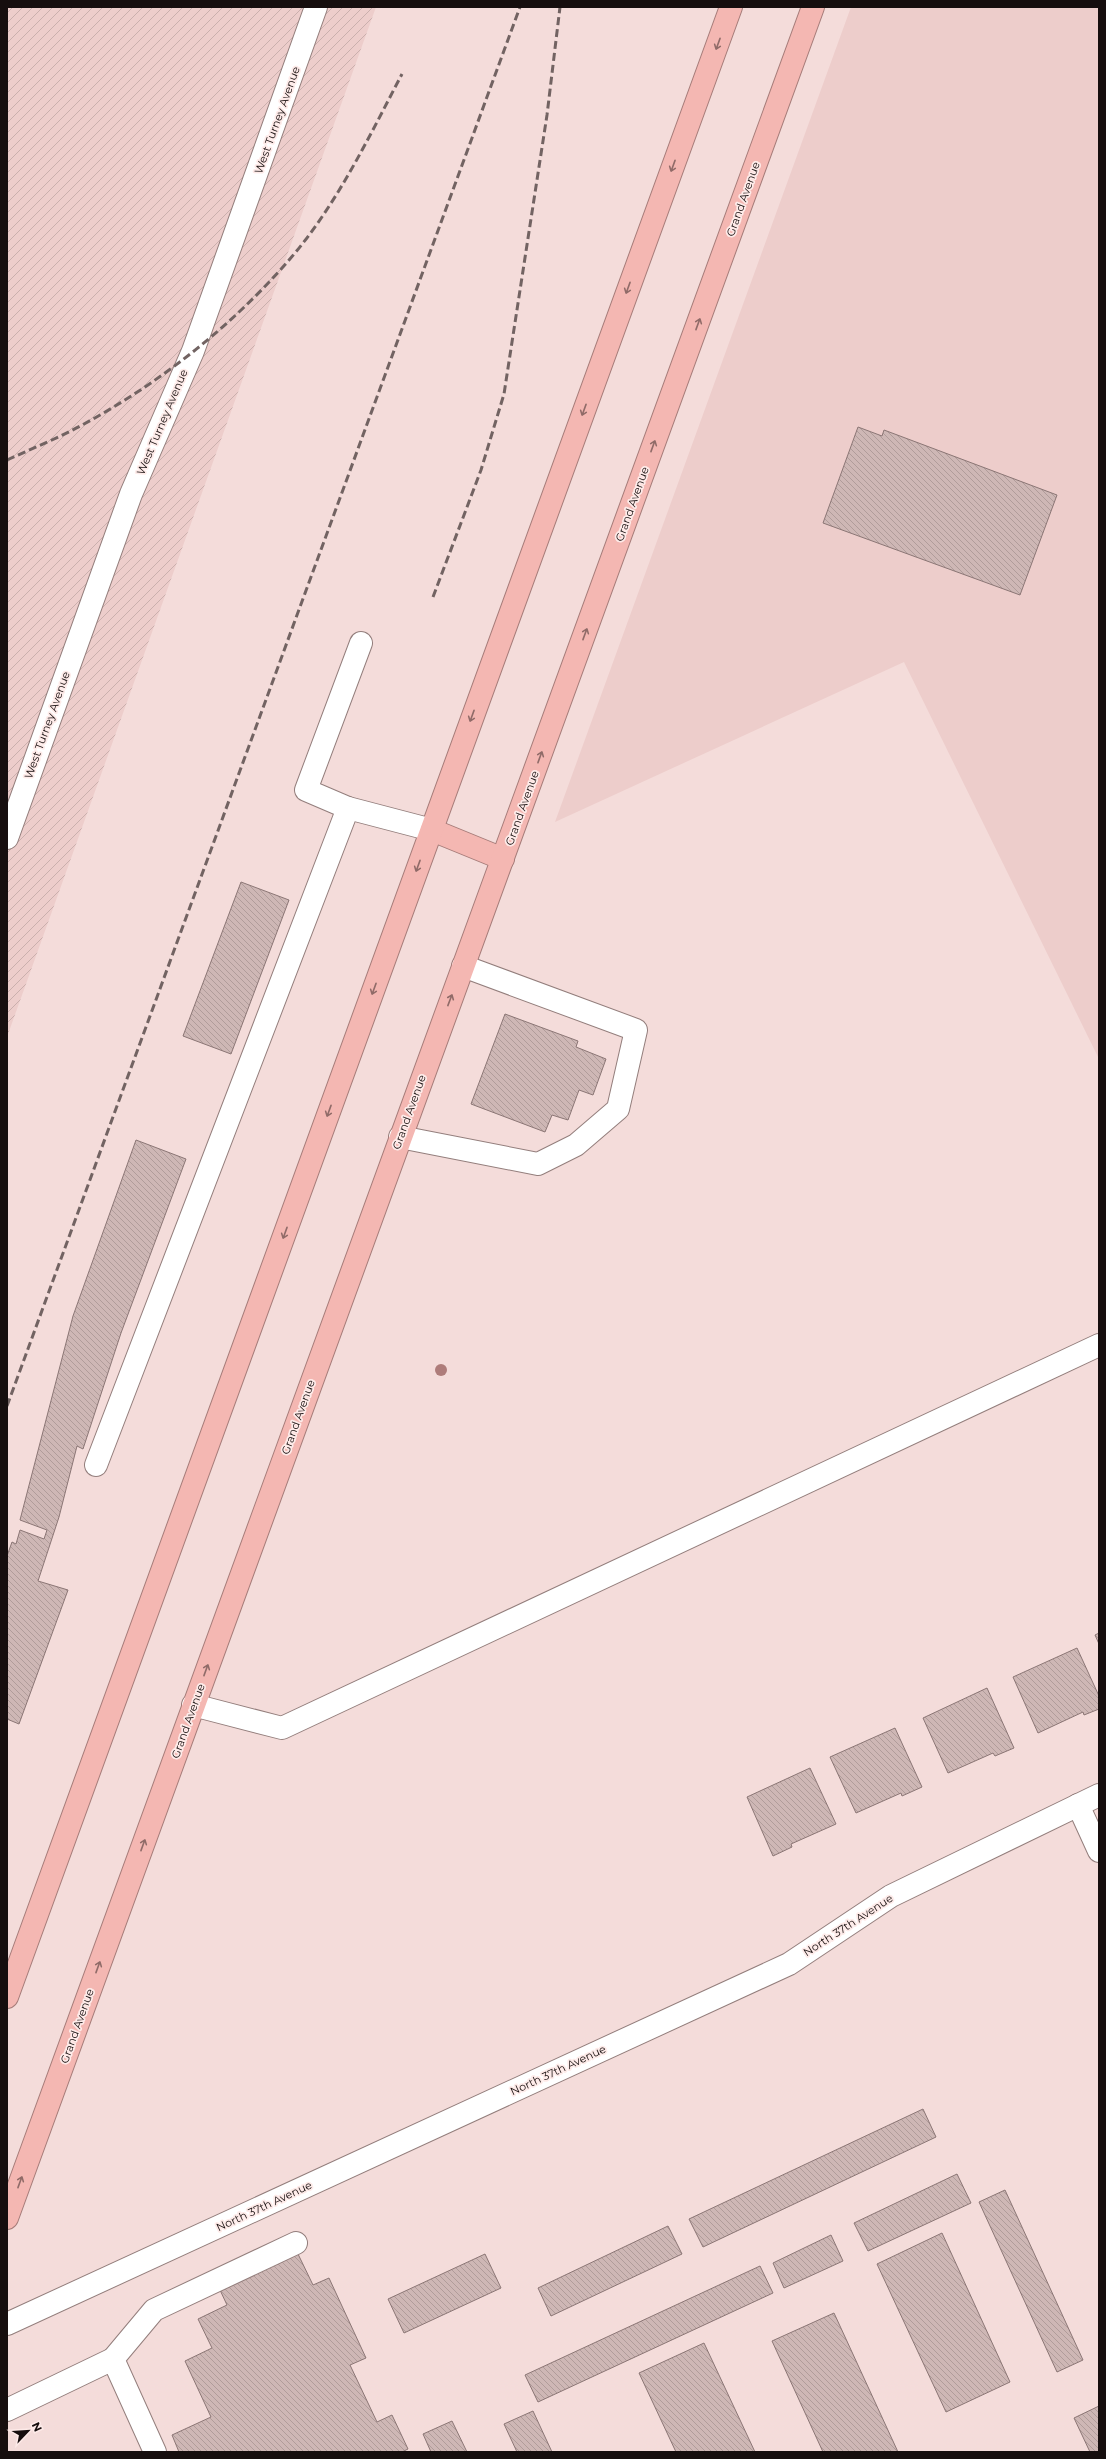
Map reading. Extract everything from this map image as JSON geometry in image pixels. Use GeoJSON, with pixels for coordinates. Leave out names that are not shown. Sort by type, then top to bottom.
{"type":"FeatureCollection","features":[{"type":"Feature","properties":{"kind":"highway"},"geometry":{"type":"LineString","coordinates":[[7,1997],[731,7]]}},
{"type":"Feature","properties":{"kind":"highway","name":"Grand Avenue"},"geometry":{"type":"LineString","coordinates":[[7,2218],[813,7]]}},
{"type":"Feature","properties":{"kind":"highway"},"geometry":{"type":"LineString","coordinates":[[432,830],[503,859]]}},
{"type":"Feature","properties":{"kind":"street","name":"West Turney Avenue"},"geometry":{"type":"LineString","coordinates":[[7,838],[131,494],[193,351],[316,7]]}},
{"type":"Feature","properties":{"kind":"street"},"geometry":{"type":"LineString","coordinates":[[361,643],[306,790],[348,808],[432,830]]}},
{"type":"Feature","properties":{"kind":"street"},"geometry":{"type":"LineString","coordinates":[[96,1465],[348,808]]}},
{"type":"Feature","properties":{"kind":"street"},"geometry":{"type":"LineString","coordinates":[[400,1137],[538,1164],[576,1145],[618,1109],[636,1030],[463,966]]}},
{"type":"Feature","properties":{"kind":"street"},"geometry":{"type":"LineString","coordinates":[[193,1705],[282,1728],[1099,1345]]}},
{"type":"Feature","properties":{"kind":"street","name":"North 37th Avenue"},"geometry":{"type":"LineString","coordinates":[[7,2324],[789,1964],[891,1896],[1099,1795]]}},
{"type":"Feature","properties":{"kind":"street"},"geometry":{"type":"LineString","coordinates":[[1078,1805],[1099,1851]]}},
{"type":"Feature","properties":{"kind":"street"},"geometry":{"type":"LineString","coordinates":[[7,2410],[114,2359],[154,2310],[296,2244]]}},
{"type":"Feature","properties":{"kind":"street"},"geometry":{"type":"LineString","coordinates":[[114,2359],[155,2452]]}},
{"type":"Feature","properties":{"kind":"shaded area"},"geometry":{"type":"Polygon","coordinates":[[[7,7],[376,7],[7,1037],[7,7]]]}},
{"type":"Feature","properties":{"kind":"shaded area"},"geometry":{"type":"Polygon","coordinates":[[[851,7],[1099,7],[1099,1059],[904,662],[555,822],[851,7]]]}},
{"type":"Feature","properties":{"kind":"building"},"geometry":{"type":"Polygon","coordinates":[[[858,427],[882,436],[884,430],[1057,495],[1020,595],[823,523],[858,427]]]}},
{"type":"Feature","properties":{"kind":"building"},"geometry":{"type":"Polygon","coordinates":[[[241,882],[289,900],[231,1054],[183,1036],[241,882]]]}},
{"type":"Feature","properties":{"kind":"building"},"geometry":{"type":"Polygon","coordinates":[[[505,1014],[578,1041],[576,1047],[606,1059],[593,1095],[579,1090],[568,1120],[552,1115],[545,1132],[471,1104],[505,1014]]]}},
{"type":"Feature","properties":{"kind":"building"},"geometry":{"type":"Polygon","coordinates":[[[136,1140],[186,1159],[121,1333],[83,1449],[77,1446],[59,1517],[38,1581],[68,1590],[19,1724],[7,1719],[7,1556],[12,1542],[16,1544],[20,1530],[44,1539],[47,1530],[20,1520],[73,1316],[136,1140]]]}},
{"type":"Feature","properties":{"kind":"building"},"geometry":{"type":"Polygon","coordinates":[[[1099,1633],[1099,1644],[1095,1635],[1099,1633]]]}},
{"type":"Feature","properties":{"kind":"building"},"geometry":{"type":"Polygon","coordinates":[[[1077,1648],[1099,1696],[1099,1709],[1084,1715],[1083,1712],[1038,1733],[1013,1677],[1077,1648]]]}},
{"type":"Feature","properties":{"kind":"building"},"geometry":{"type":"Polygon","coordinates":[[[987,1688],[1014,1748],[995,1756],[993,1753],[948,1773],[923,1718],[987,1688]]]}},
{"type":"Feature","properties":{"kind":"building"},"geometry":{"type":"Polygon","coordinates":[[[895,1728],[922,1787],[902,1796],[901,1793],[856,1813],[830,1757],[895,1728]]]}},
{"type":"Feature","properties":{"kind":"building"},"geometry":{"type":"Polygon","coordinates":[[[810,1768],[836,1824],[791,1844],[792,1847],[773,1856],[747,1797],[810,1768]]]}},
{"type":"Feature","properties":{"kind":"building"},"geometry":{"type":"Polygon","coordinates":[[[923,2109],[936,2137],[703,2247],[689,2219],[923,2109]]]}},
{"type":"Feature","properties":{"kind":"building"},"geometry":{"type":"Polygon","coordinates":[[[957,2174],[971,2203],[868,2251],[854,2223],[957,2174]]]}},
{"type":"Feature","properties":{"kind":"building"},"geometry":{"type":"Polygon","coordinates":[[[1005,2190],[1083,2360],[1057,2372],[979,2202],[1005,2190]]]}},
{"type":"Feature","properties":{"kind":"building"},"geometry":{"type":"Polygon","coordinates":[[[668,2226],[682,2254],[551,2316],[538,2288],[668,2226]]]}},
{"type":"Feature","properties":{"kind":"building"},"geometry":{"type":"Polygon","coordinates":[[[942,2233],[1010,2382],[946,2412],[877,2264],[942,2233]]]}},
{"type":"Feature","properties":{"kind":"building"},"geometry":{"type":"Polygon","coordinates":[[[831,2235],[843,2261],[784,2288],[773,2263],[831,2235]]]}},
{"type":"Feature","properties":{"kind":"building"},"geometry":{"type":"Polygon","coordinates":[[[298,2254],[313,2285],[329,2278],[366,2358],[350,2365],[377,2422],[392,2415],[408,2449],[402,2452],[179,2452],[172,2435],[211,2417],[185,2361],[212,2348],[198,2319],[227,2305],[220,2290],[298,2254]]]}},
{"type":"Feature","properties":{"kind":"building"},"geometry":{"type":"Polygon","coordinates":[[[485,2254],[501,2288],[404,2333],[388,2299],[485,2254]]]}},
{"type":"Feature","properties":{"kind":"building"},"geometry":{"type":"Polygon","coordinates":[[[760,2266],[773,2293],[538,2402],[525,2375],[760,2266]]]}},
{"type":"Feature","properties":{"kind":"building"},"geometry":{"type":"Polygon","coordinates":[[[834,2313],[898,2452],[823,2452],[772,2341],[834,2313]]]}},
{"type":"Feature","properties":{"kind":"building"},"geometry":{"type":"Polygon","coordinates":[[[704,2343],[755,2452],[676,2452],[639,2373],[704,2343]]]}},
{"type":"Feature","properties":{"kind":"building"},"geometry":{"type":"Polygon","coordinates":[[[1099,2406],[1099,2452],[1090,2452],[1074,2418],[1099,2406]]]}},
{"type":"Feature","properties":{"kind":"building"},"geometry":{"type":"Polygon","coordinates":[[[533,2411],[552,2452],[517,2452],[504,2424],[533,2411]]]}},
{"type":"Feature","properties":{"kind":"building"},"geometry":{"type":"Polygon","coordinates":[[[452,2421],[467,2452],[431,2452],[423,2434],[452,2421]]]}},
{"type":"Feature","properties":{"kind":"railway"},"geometry":{"type":"LineString","coordinates":[[7,1406],[520,7]]}},
{"type":"Feature","properties":{"kind":"railway"},"geometry":{"type":"LineString","coordinates":[[433,597],[481,470],[504,394],[547,115],[560,7]]}},
{"type":"Feature","properties":{"kind":"railway"},"geometry":{"type":"LineString","coordinates":[[7,460],[75,429],[142,389],[197,348],[249,303],[295,253],[326,211],[366,143],[402,74]]}}]}
